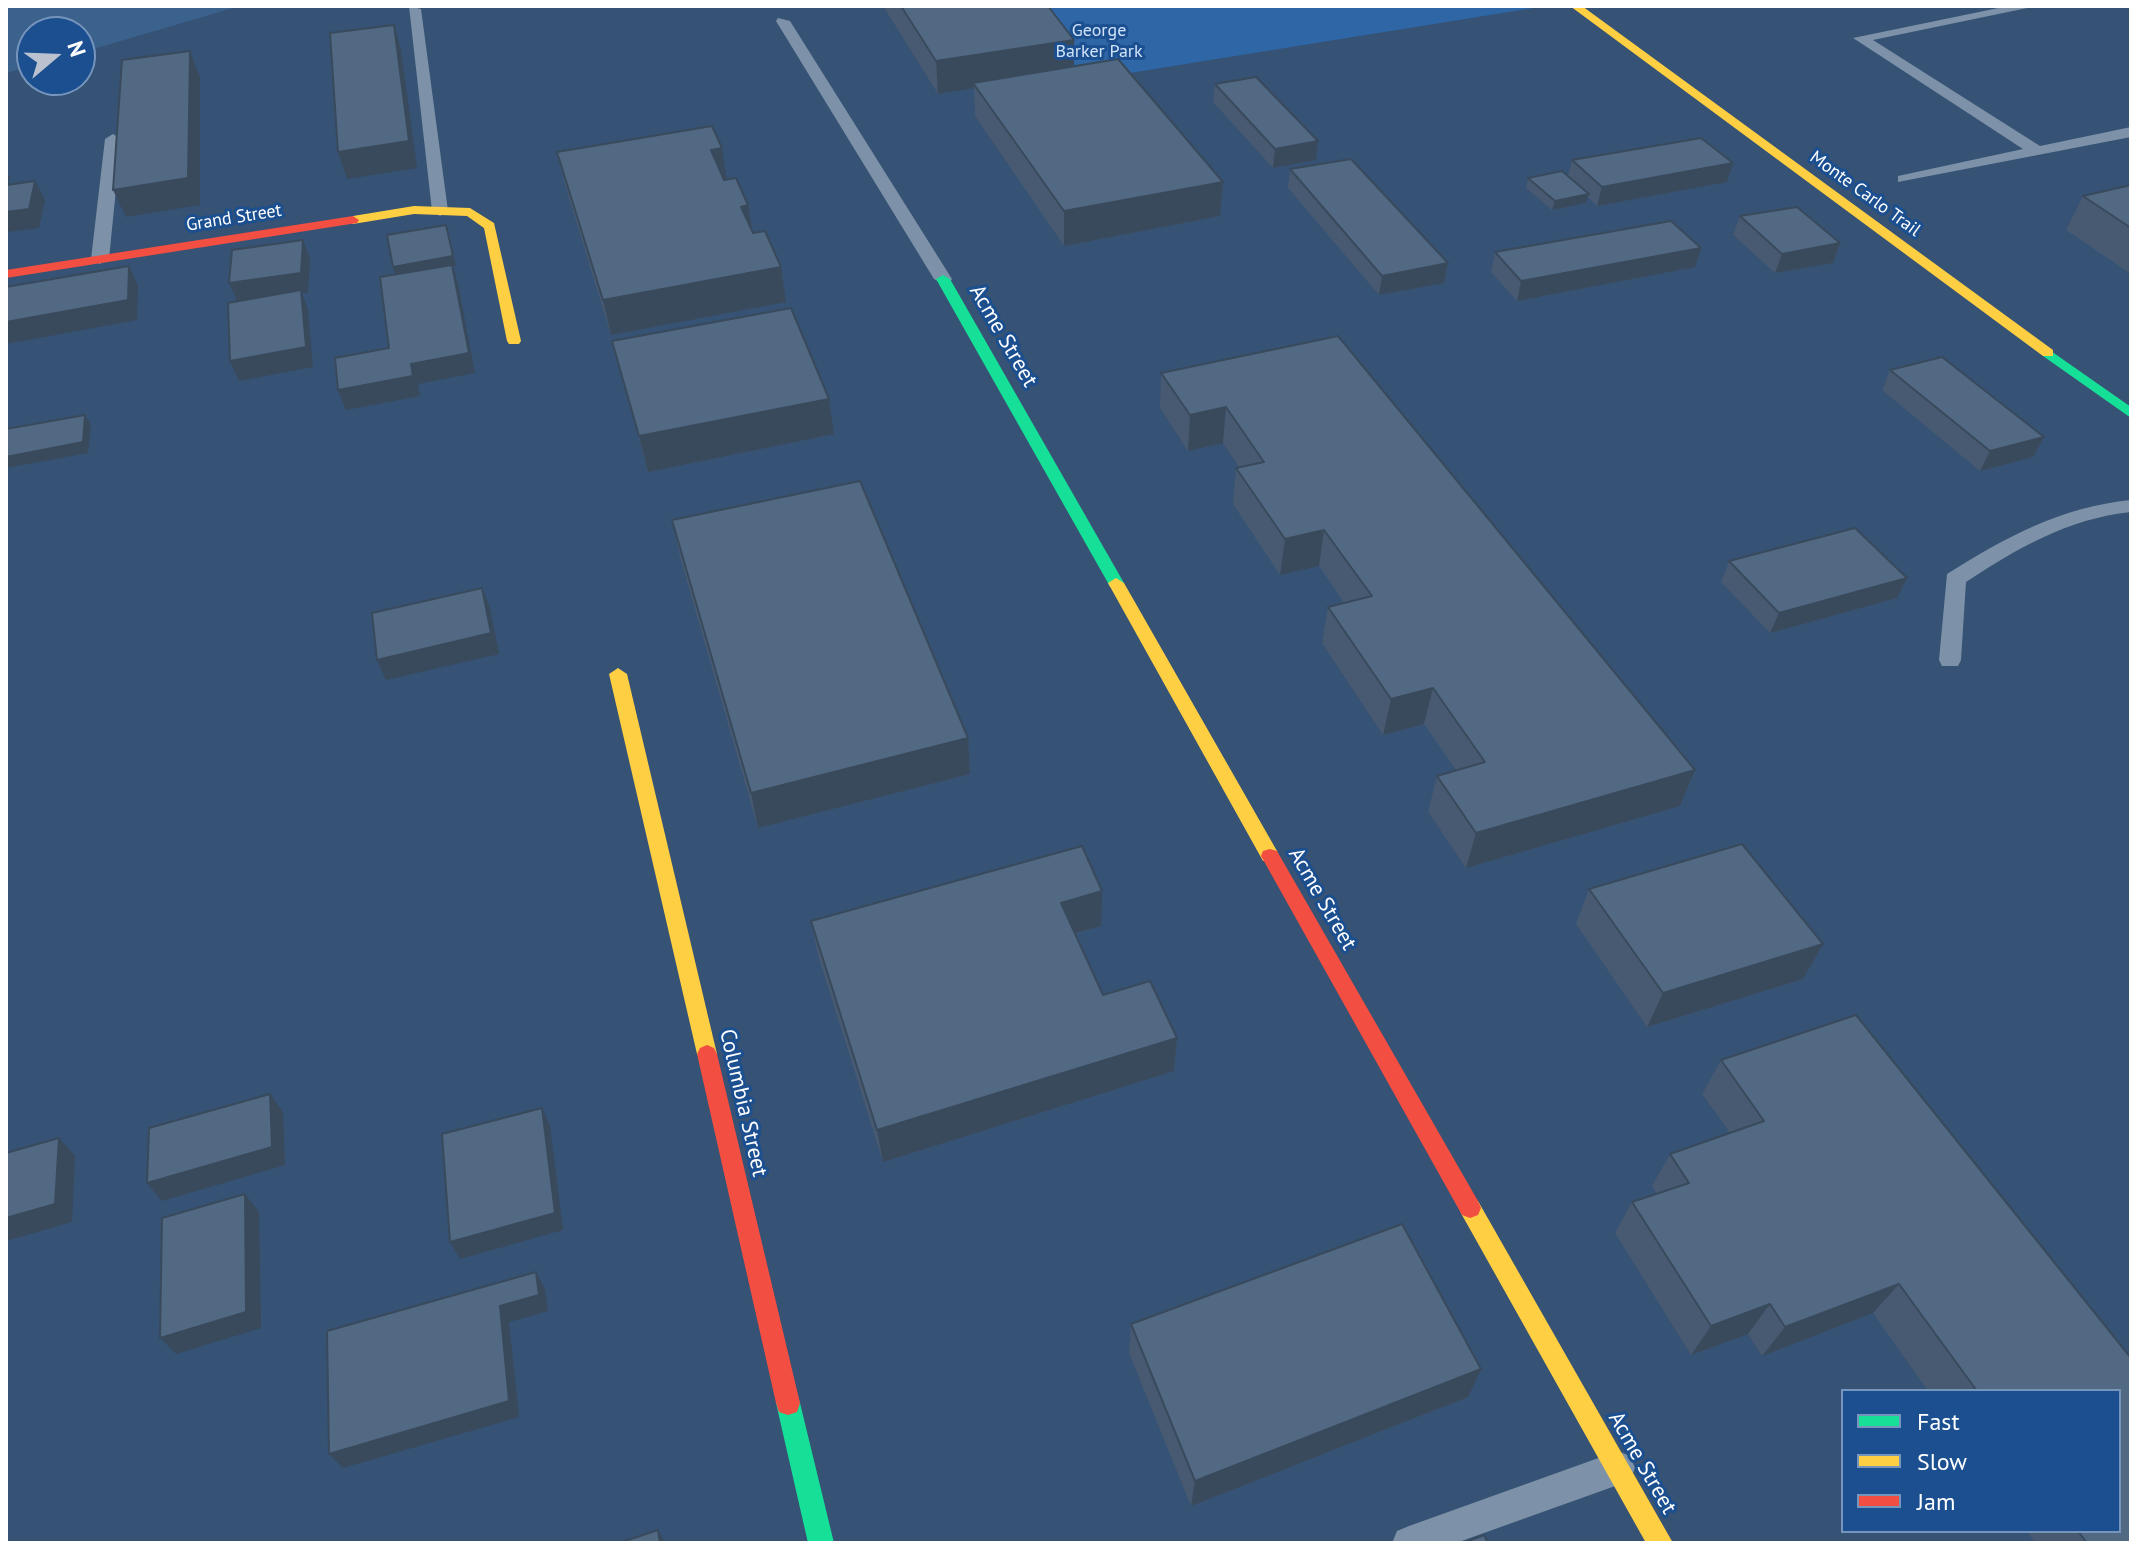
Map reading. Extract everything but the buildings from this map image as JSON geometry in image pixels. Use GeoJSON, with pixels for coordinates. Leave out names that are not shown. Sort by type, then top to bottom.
{"type":"FeatureCollection","features":[{"type":"Feature","properties":{"kind":"street","name":"Monte Carlo Trail"},"geometry":{"type":"LineString","coordinates":[[1575,6],[2131,414]]}},
{"type":"Feature","properties":{"kind":"street","name":"Grand Street"},"geometry":{"type":"LineString","coordinates":[[6,274],[414,210],[470,212],[490,226],[514,341]]}},
{"type":"Feature","properties":{"kind":"street","name":"Acme Street"},"geometry":{"type":"LineString","coordinates":[[943,279],[1660,1543]]}},
{"type":"Feature","properties":{"kind":"street","name":"Columbia Street"},"geometry":{"type":"LineString","coordinates":[[618,674],[821,1543]]}},
{"type":"Feature","properties":{"kind":"lane"},"geometry":{"type":"LineString","coordinates":[[2030,6],[1860,38],[2037,151]]}},
{"type":"Feature","properties":{"kind":"lane"},"geometry":{"type":"LineString","coordinates":[[414,9],[440,211]]}},
{"type":"Feature","properties":{"kind":"lane"},"geometry":{"type":"LineString","coordinates":[[783,21],[943,279]]}},
{"type":"Feature","properties":{"kind":"lane"},"geometry":{"type":"LineString","coordinates":[[1904,179],[2131,132]]}},
{"type":"Feature","properties":{"kind":"lane"},"geometry":{"type":"LineString","coordinates":[[100,259],[113,139]]}},
{"type":"Feature","properties":{"kind":"lane"},"geometry":{"type":"LineString","coordinates":[[1950,660],[1955,579],[2035,529],[2110,508],[2131,506]]}},
{"type":"Feature","properties":{"kind":"lane"},"geometry":{"type":"LineString","coordinates":[[1409,1543],[1618,1468]]}},
{"type":"Feature","properties":{"kind":"green space","name":"George Barker Park"},"geometry":{"type":"Polygon","coordinates":[[[1024,6],[1546,6],[1080,81],[1024,6]]]}},
{"type":"Feature","properties":{"kind":"shaded area"},"geometry":{"type":"Polygon","coordinates":[[[6,6],[240,6],[96,48],[96,16],[16,16],[16,70],[6,73],[6,6]]]}},
{"type":"Feature","properties":{"kind":"traffic: fast"},"geometry":{"type":"LineString","coordinates":[[943,279],[1116,583]]}},
{"type":"Feature","properties":{"kind":"traffic: fast"},"geometry":{"type":"LineString","coordinates":[[2048,353],[2131,414]]}},
{"type":"Feature","properties":{"kind":"traffic: fast"},"geometry":{"type":"LineString","coordinates":[[788,1403],[821,1543]]}},
{"type":"Feature","properties":{"kind":"traffic: slow"},"geometry":{"type":"LineString","coordinates":[[1575,6],[2048,353]]}},
{"type":"Feature","properties":{"kind":"traffic: slow"},"geometry":{"type":"LineString","coordinates":[[353,220],[414,210],[470,212],[490,226],[514,341]]}},
{"type":"Feature","properties":{"kind":"traffic: slow"},"geometry":{"type":"LineString","coordinates":[[1116,583],[1270,856]]}},
{"type":"Feature","properties":{"kind":"traffic: slow"},"geometry":{"type":"LineString","coordinates":[[618,674],[707,1054]]}},
{"type":"Feature","properties":{"kind":"traffic: slow"},"geometry":{"type":"LineString","coordinates":[[1470,1208],[1660,1543]]}},
{"type":"Feature","properties":{"kind":"traffic: jam"},"geometry":{"type":"LineString","coordinates":[[6,274],[353,220]]}},
{"type":"Feature","properties":{"kind":"traffic: jam"},"geometry":{"type":"LineString","coordinates":[[1270,856],[1470,1208]]}},
{"type":"Feature","properties":{"kind":"traffic: jam"},"geometry":{"type":"LineString","coordinates":[[707,1054],[788,1403]]}}]}
